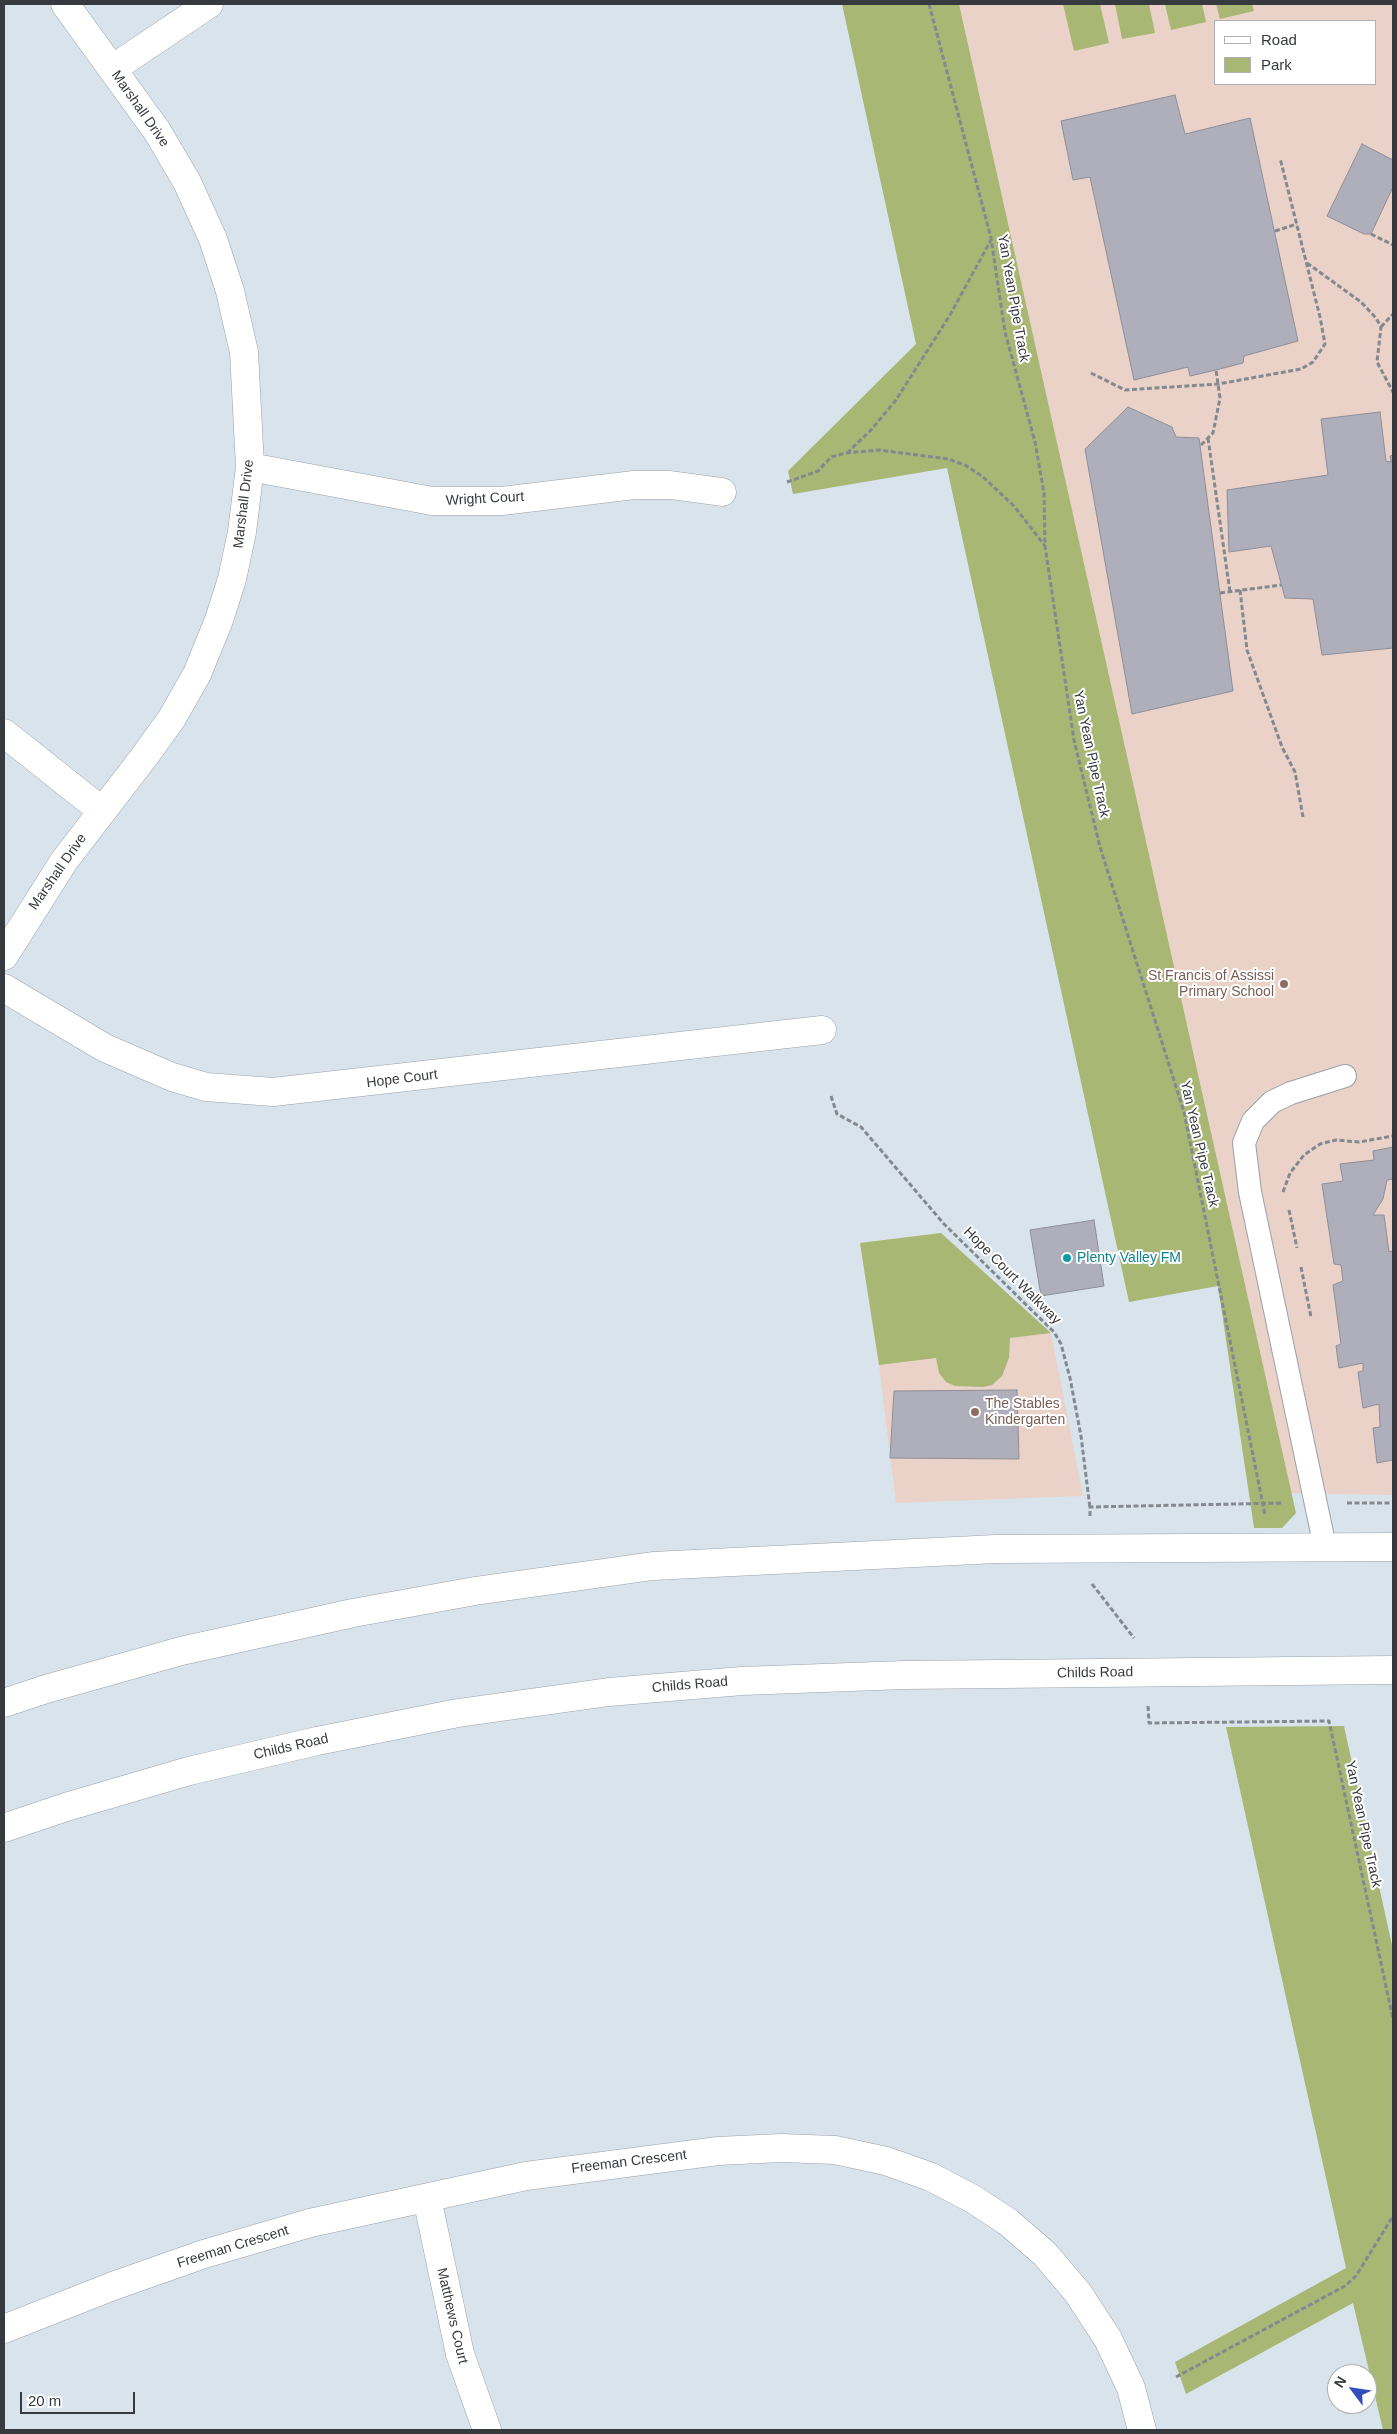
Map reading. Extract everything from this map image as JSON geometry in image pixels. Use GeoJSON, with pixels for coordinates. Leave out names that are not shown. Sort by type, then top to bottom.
{"type":"FeatureCollection","features":[{"type":"Feature","properties":{"kind":"street","name":"Marshall Drive"},"geometry":{"type":"LineString","coordinates":[[4,956],[64,861],[172,718],[197,674],[219,620],[232,579],[242,532],[250,468],[244,352],[230,291],[213,239],[187,182],[157,131],[65,4]]}},
{"type":"Feature","properties":{"kind":"street"},"geometry":{"type":"LineString","coordinates":[[112,69],[209,4]]}},
{"type":"Feature","properties":{"kind":"street","name":"Wright Court"},"geometry":{"type":"LineString","coordinates":[[250,468],[432,501],[502,501],[634,485],[670,485],[722,492]]}},
{"type":"Feature","properties":{"kind":"street"},"geometry":{"type":"LineString","coordinates":[[4,733],[102,810]]}},
{"type":"Feature","properties":{"kind":"street","name":"Hope Court"},"geometry":{"type":"LineString","coordinates":[[4,988],[105,1048],[172,1077],[206,1087],[273,1092],[822,1030]]}},
{"type":"Feature","properties":{"kind":"street"},"geometry":{"type":"LineString","coordinates":[[4,1703],[46,1689],[182,1651],[353,1613],[475,1591],[633,1568],[996,1549],[1393,1547]]}},
{"type":"Feature","properties":{"kind":"street","name":"Childs Road"},"geometry":{"type":"LineString","coordinates":[[4,1828],[66,1807],[189,1771],[316,1741],[458,1713],[609,1692],[742,1681],[904,1675],[1393,1670]]}},
{"type":"Feature","properties":{"kind":"street","name":"Freeman Crescent"},"geometry":{"type":"LineString","coordinates":[[4,2328],[113,2286],[204,2254],[310,2224],[526,2176],[718,2151],[781,2148],[835,2150],[886,2161],[932,2177],[973,2199],[1008,2222],[1045,2254],[1078,2293],[1108,2339],[1131,2388],[1142,2430]]}},
{"type":"Feature","properties":{"kind":"street","name":"Matthews Court"},"geometry":{"type":"LineString","coordinates":[[426,2198],[460,2354],[487,2430]]}},
{"type":"Feature","properties":{"kind":"lane"},"geometry":{"type":"LineString","coordinates":[[1325,1547],[1250,1192],[1244,1143],[1253,1121],[1272,1102],[1291,1093],[1345,1076]]}},
{"type":"Feature","properties":{"kind":"path","name":"Yan Yean Pipe Track"},"geometry":{"type":"LineString","coordinates":[[929,4],[992,238],[1005,332],[1036,442],[1044,493],[1045,546],[1074,740],[1100,847],[1184,1112],[1262,1504],[1090,1507]]}},
{"type":"Feature","properties":{"kind":"path"},"geometry":{"type":"LineString","coordinates":[[1091,373],[1125,390],[1218,384],[1301,369],[1313,362],[1325,344],[1307,263],[1280,158]]}},
{"type":"Feature","properties":{"kind":"path"},"geometry":{"type":"LineString","coordinates":[[1275,231],[1297,224]]}},
{"type":"Feature","properties":{"kind":"path"},"geometry":{"type":"LineString","coordinates":[[1371,234],[1393,245]]}},
{"type":"Feature","properties":{"kind":"path"},"geometry":{"type":"LineString","coordinates":[[846,453],[871,430],[896,400],[950,315],[992,238]]}},
{"type":"Feature","properties":{"kind":"path"},"geometry":{"type":"LineString","coordinates":[[1307,263],[1362,302],[1376,318],[1381,327],[1378,362],[1393,392]]}},
{"type":"Feature","properties":{"kind":"path"},"geometry":{"type":"LineString","coordinates":[[1381,327],[1393,314]]}},
{"type":"Feature","properties":{"kind":"path"},"geometry":{"type":"LineString","coordinates":[[1201,445],[1213,433],[1220,398],[1216,370]]}},
{"type":"Feature","properties":{"kind":"path"},"geometry":{"type":"LineString","coordinates":[[1208,438],[1230,592]]}},
{"type":"Feature","properties":{"kind":"path"},"geometry":{"type":"LineString","coordinates":[[786,482],[818,472],[831,457],[846,453],[879,450],[915,454],[965,465],[982,476],[1014,506],[1045,546]]}},
{"type":"Feature","properties":{"kind":"path"},"geometry":{"type":"LineString","coordinates":[[1220,593],[1281,586]]}},
{"type":"Feature","properties":{"kind":"path"},"geometry":{"type":"LineString","coordinates":[[1240,590],[1247,650],[1282,747],[1295,772],[1302,817]]}},
{"type":"Feature","properties":{"kind":"path","name":"Hope Court Walkway"},"geometry":{"type":"LineString","coordinates":[[830,1096],[837,1114],[861,1127],[944,1224],[1054,1332],[1061,1344],[1070,1378],[1081,1436],[1090,1507],[1090,1581],[1143,1649],[1149,1723],[1329,1721]]}},
{"type":"Feature","properties":{"kind":"path"},"geometry":{"type":"LineString","coordinates":[[1286,1200],[1283,1192],[1290,1173],[1304,1155],[1320,1144],[1336,1140],[1359,1142],[1393,1136]]}},
{"type":"Feature","properties":{"kind":"path"},"geometry":{"type":"LineString","coordinates":[[1288,1207],[1297,1252]]}},
{"type":"Feature","properties":{"kind":"path","name":"Yan Yean Pipe Track"},"geometry":{"type":"LineString","coordinates":[[1329,1721],[1393,2019]]}},
{"type":"Feature","properties":{"kind":"path"},"geometry":{"type":"LineString","coordinates":[[1176,2377],[1345,2286],[1356,2276],[1393,2216]]}},
{"type":"Feature","properties":{"kind":"shaded area","name":"St Francis of Assissi Primary School"},"geometry":{"type":"Polygon","coordinates":[[[959,4],[1393,4],[1393,1495],[1288,1493],[959,4]]]}},
{"type":"Feature","properties":{"kind":"shaded area","name":"The Stables Kindergarten"},"geometry":{"type":"Polygon","coordinates":[[[941,1233],[1051,1333],[1083,1496],[896,1503],[879,1365],[860,1243],[941,1233]]]}},
{"type":"Feature","properties":{"kind":"green space"},"geometry":{"type":"Polygon","coordinates":[[[842,4],[959,4],[1296,1513],[1282,1528],[1254,1528],[1218,1286],[1129,1302],[947,468],[793,494],[788,471],[916,344],[842,4]]]}},
{"type":"Feature","properties":{"kind":"green space"},"geometry":{"type":"Polygon","coordinates":[[[1063,4],[1100,4],[1109,43],[1074,51],[1063,4]]]}},
{"type":"Feature","properties":{"kind":"green space"},"geometry":{"type":"Polygon","coordinates":[[[1115,4],[1149,4],[1155,33],[1122,39],[1115,4]]]}},
{"type":"Feature","properties":{"kind":"green space"},"geometry":{"type":"Polygon","coordinates":[[[1165,4],[1202,4],[1206,22],[1171,30],[1165,4]]]}},
{"type":"Feature","properties":{"kind":"green space"},"geometry":{"type":"Polygon","coordinates":[[[1216,4],[1252,4],[1254,11],[1220,19],[1216,4]]]}},
{"type":"Feature","properties":{"kind":"green space"},"geometry":{"type":"Polygon","coordinates":[[[941,1233],[1051,1333],[1010,1338],[1009,1358],[1002,1376],[992,1385],[983,1387],[955,1386],[946,1382],[939,1373],[936,1358],[879,1365],[860,1243],[941,1233]]]}},
{"type":"Feature","properties":{"kind":"green space"},"geometry":{"type":"Polygon","coordinates":[[[1344,1726],[1393,1950],[1393,2430],[1383,2430],[1377,2405],[1377,2364],[1367,2364],[1353,2303],[1186,2394],[1175,2362],[1346,2268],[1226,1727],[1344,1726]]]}},
{"type":"Feature","properties":{"kind":"building"},"geometry":{"type":"Polygon","coordinates":[[[1175,95],[1185,134],[1250,118],[1298,341],[1244,356],[1243,363],[1216,370],[1190,376],[1188,367],[1134,380],[1090,177],[1073,180],[1061,121],[1175,95]]]}},
{"type":"Feature","properties":{"kind":"building"},"geometry":{"type":"Polygon","coordinates":[[[1362,144],[1393,160],[1393,187],[1371,234],[1364,234],[1327,216],[1362,144]]]}},
{"type":"Feature","properties":{"kind":"building"},"geometry":{"type":"Polygon","coordinates":[[[1128,407],[1172,427],[1176,437],[1199,438],[1233,691],[1132,714],[1085,449],[1128,407]]]}},
{"type":"Feature","properties":{"kind":"building"},"geometry":{"type":"Polygon","coordinates":[[[1380,412],[1386,461],[1391,462],[1390,456],[1393,455],[1393,648],[1322,655],[1313,599],[1285,598],[1271,546],[1229,552],[1227,490],[1328,475],[1321,419],[1380,412]]]}},
{"type":"Feature","properties":{"kind":"building"},"geometry":{"type":"Polygon","coordinates":[[[1393,1147],[1393,1179],[1387,1180],[1383,1199],[1373,1215],[1384,1215],[1389,1252],[1393,1251],[1393,1460],[1377,1463],[1373,1428],[1380,1427],[1379,1404],[1363,1408],[1358,1372],[1363,1371],[1363,1363],[1339,1368],[1336,1346],[1341,1344],[1333,1285],[1343,1281],[1341,1265],[1334,1264],[1322,1184],[1343,1181],[1340,1164],[1374,1160],[1373,1151],[1393,1147]]]}},
{"type":"Feature","properties":{"kind":"building","name":"Plenty Valley FM"},"geometry":{"type":"Polygon","coordinates":[[[1094,1220],[1104,1286],[1041,1296],[1030,1230],[1094,1220]]]}},
{"type":"Feature","properties":{"kind":"building"},"geometry":{"type":"Polygon","coordinates":[[[1017,1390],[1019,1459],[890,1458],[894,1391],[1017,1390]]]}},
{"type":"Feature","properties":{"kind":"place","name":"St Francis of Assissi Primary School"},"geometry":{"type":"Point","coordinates":[1284,984]}},
{"type":"Feature","properties":{"kind":"place","name":"Plenty Valley FM"},"geometry":{"type":"Point","coordinates":[1067,1258]}},
{"type":"Feature","properties":{"kind":"place","name":"The Stables Kindergarten"},"geometry":{"type":"Point","coordinates":[975,1412]}}]}
